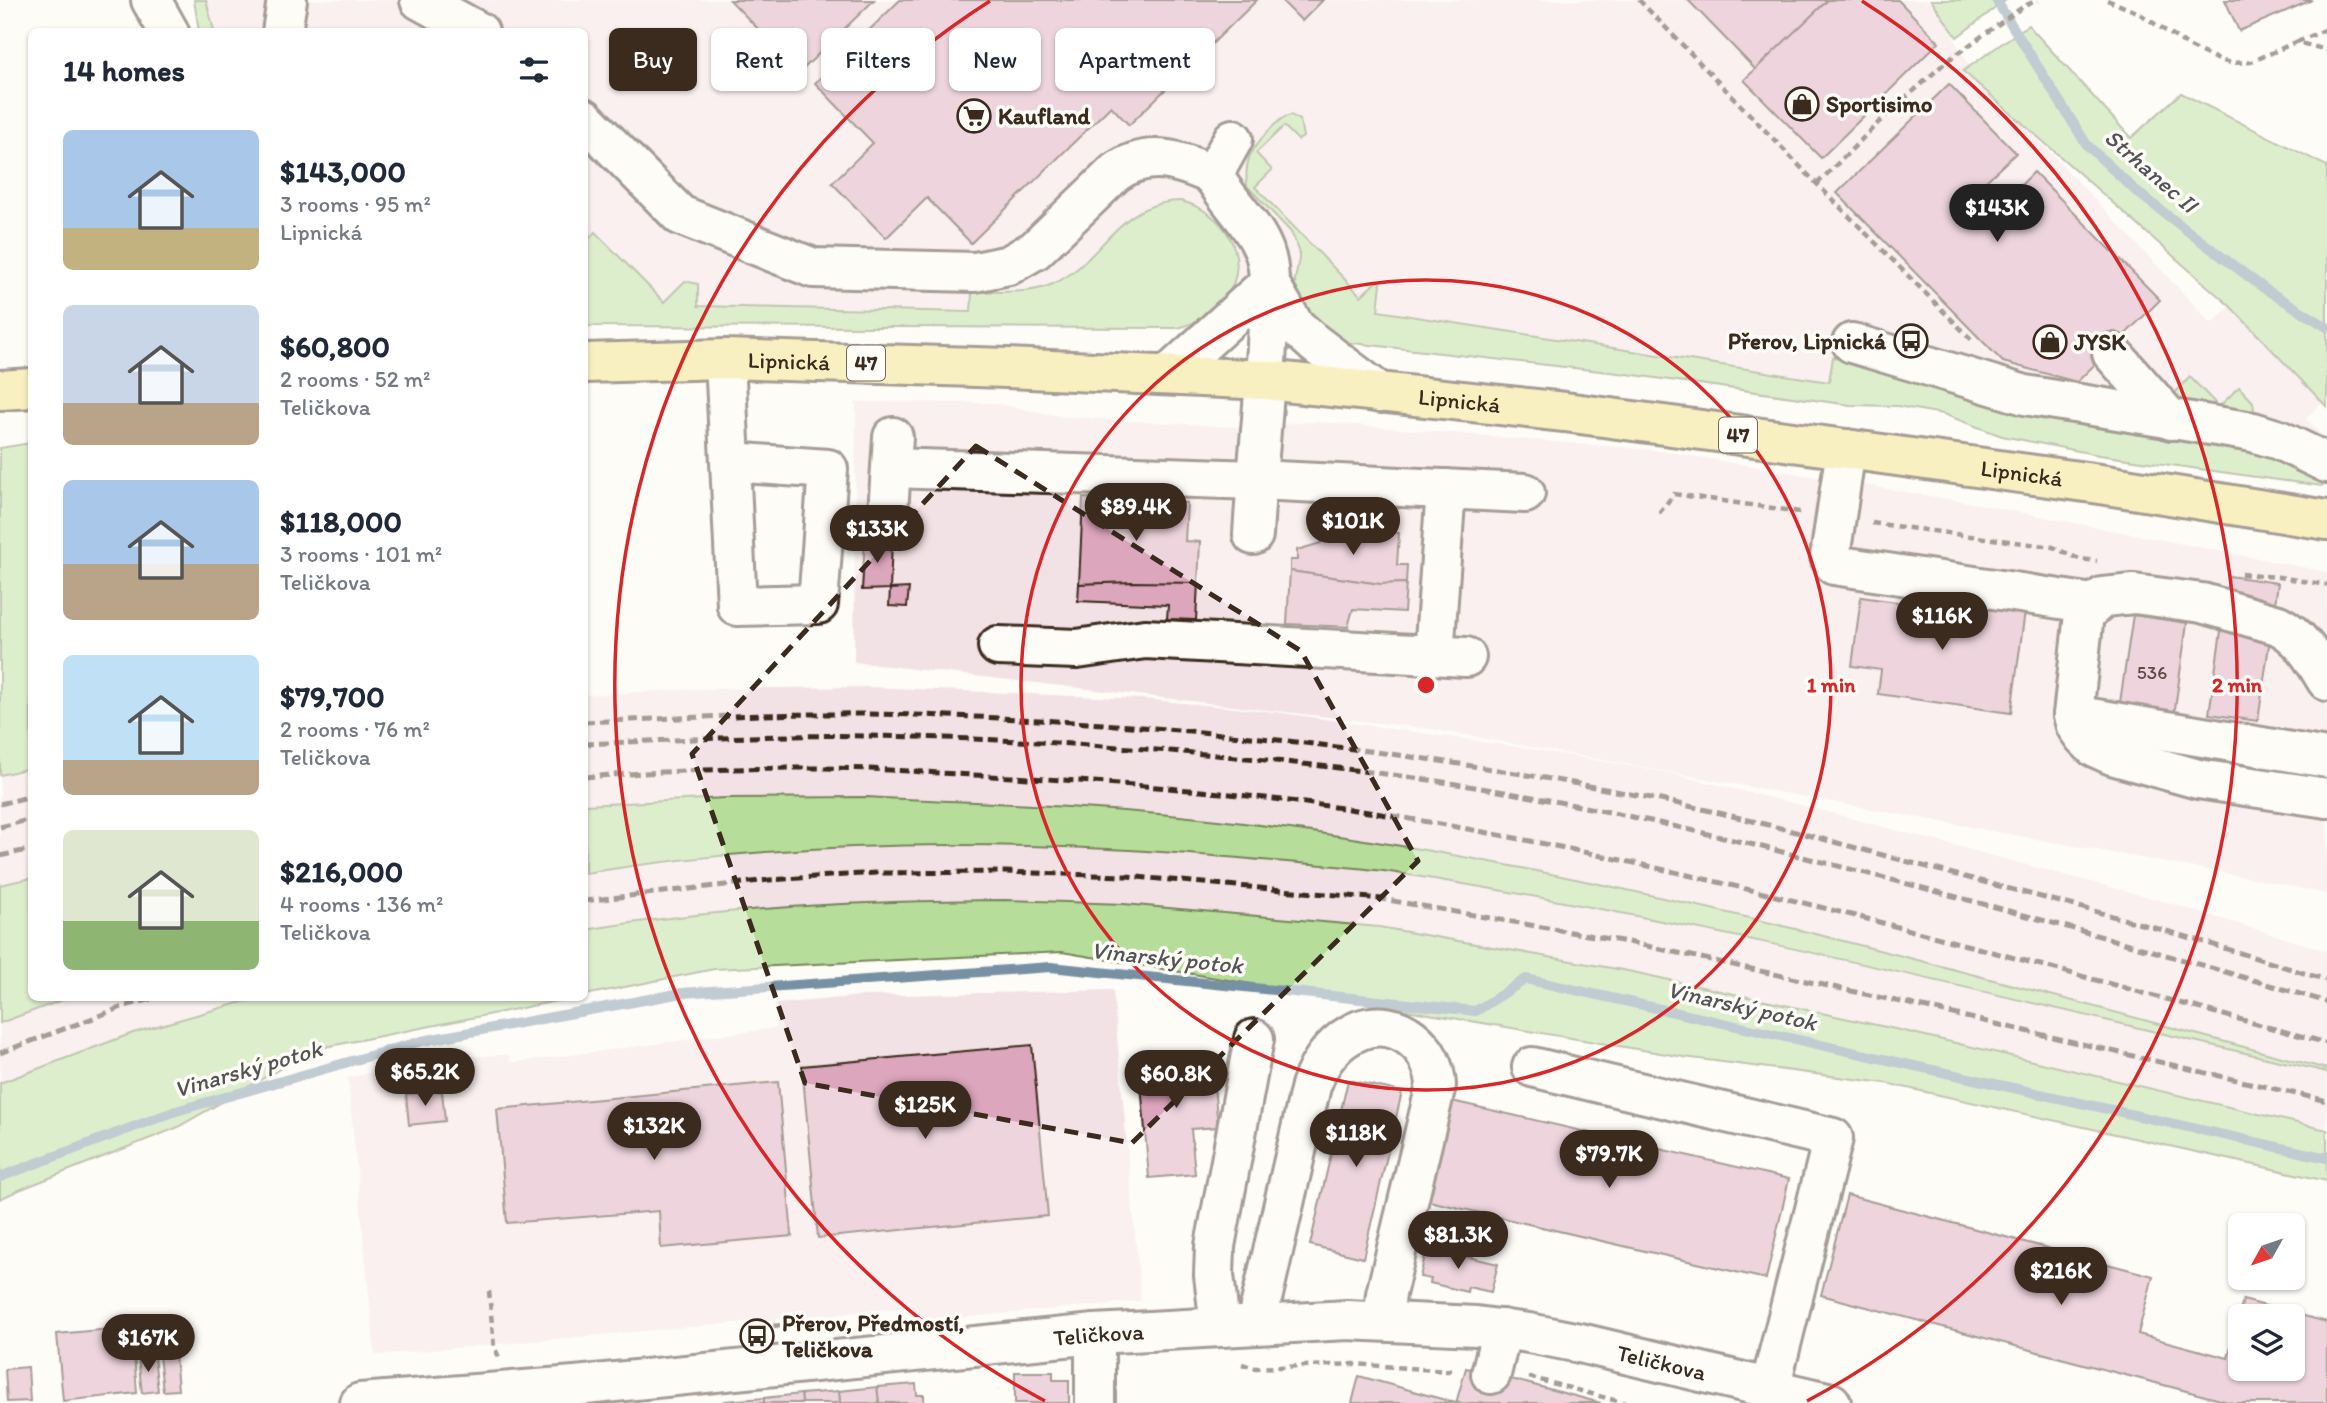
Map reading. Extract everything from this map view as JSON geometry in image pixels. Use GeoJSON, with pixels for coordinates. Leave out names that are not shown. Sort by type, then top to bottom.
{"type":"FeatureCollection","features":[{"type":"Feature","properties":{"kind":"main road","name":"Lipnická"},"geometry":{"type":"LineString","coordinates":[[588,362],[725,359],[1266,380],[1565,412],[1846,449],[2100,484],[2327,520]]}},
{"type":"Feature","properties":{"kind":"main road"},"geometry":{"type":"LineString","coordinates":[[0,390],[28,388]]}},
{"type":"Feature","properties":{"kind":"street"},"geometry":{"type":"LineString","coordinates":[[151,0],[167,28]]}},
{"type":"Feature","properties":{"kind":"street"},"geometry":{"type":"LineString","coordinates":[[283,28],[287,0]]}},
{"type":"Feature","properties":{"kind":"street"},"geometry":{"type":"LineString","coordinates":[[420,0],[472,28]]}},
{"type":"Feature","properties":{"kind":"street"},"geometry":{"type":"LineString","coordinates":[[588,122],[680,215],[813,268],[975,272],[995,269],[1009,265],[1035,250],[1127,164],[1162,158],[1187,163],[1213,176],[1265,253],[1269,283],[1266,380],[1253,535]]}},
{"type":"Feature","properties":{"kind":"street"},"geometry":{"type":"LineString","coordinates":[[1213,176],[1233,139]]}},
{"type":"Feature","properties":{"kind":"street"},"geometry":{"type":"LineString","coordinates":[[1168,375],[1269,283]]}},
{"type":"Feature","properties":{"kind":"street"},"geometry":{"type":"LineString","coordinates":[[1269,283],[1294,325],[1381,393]]}},
{"type":"Feature","properties":{"kind":"street"},"geometry":{"type":"LineString","coordinates":[[1852,343],[2025,395],[2253,432],[2315,457]]}},
{"type":"Feature","properties":{"kind":"street"},"geometry":{"type":"LineString","coordinates":[[2112,353],[2171,420]]}},
{"type":"Feature","properties":{"kind":"street"},"geometry":{"type":"LineString","coordinates":[[725,359],[730,463]]}},
{"type":"Feature","properties":{"kind":"street"},"geometry":{"type":"LineString","coordinates":[[1846,449],[1830,556],[1834,565],[2093,604]]}},
{"type":"Feature","properties":{"kind":"street"},"geometry":{"type":"LineString","coordinates":[[888,512],[892,452],[1256,480],[1525,493]]}},
{"type":"Feature","properties":{"kind":"street"},"geometry":{"type":"LineString","coordinates":[[998,646],[1077,649],[1144,639],[1242,631],[1450,656],[1446,489]]}},
{"type":"Feature","properties":{"kind":"street"},"geometry":{"type":"LineString","coordinates":[[2327,681],[2311,653],[2288,629],[2278,625],[2202,603],[2134,594],[2104,597],[2084,614],[2073,715],[2076,726],[2089,742],[2112,755],[2198,779],[2327,798]]}},
{"type":"Feature","properties":{"kind":"street"},"geometry":{"type":"LineString","coordinates":[[2073,715],[2327,758]]}},
{"type":"Feature","properties":{"kind":"street"},"geometry":{"type":"LineString","coordinates":[[1235,1338],[1316,1070],[1339,1043],[1361,1030],[1378,1027],[1398,1031],[1418,1042],[1432,1062],[1436,1085],[1386,1294],[1383,1321]]}},
{"type":"Feature","properties":{"kind":"street"},"geometry":{"type":"LineString","coordinates":[[1235,1338],[1214,1275],[1214,1246],[1254,1039]]}},
{"type":"Feature","properties":{"kind":"street"},"geometry":{"type":"LineString","coordinates":[[1532,1067],[1833,1138],[1770,1388]]}},
{"type":"Feature","properties":{"kind":"street","name":"Teličkova"},"geometry":{"type":"LineString","coordinates":[[360,1403],[577,1394],[1095,1334],[1235,1338],[1346,1320],[1425,1322],[1496,1355],[1580,1342],[1831,1403]]}},
{"type":"Feature","properties":{"kind":"street"},"geometry":{"type":"LineString","coordinates":[[1095,1334],[1095,1403]]}},
{"type":"Feature","properties":{"kind":"path"},"geometry":{"type":"LineString","coordinates":[[1639,0],[1816,184],[1975,343]]}},
{"type":"Feature","properties":{"kind":"path"},"geometry":{"type":"LineString","coordinates":[[1816,184],[1947,61],[2024,6],[2038,0]]}},
{"type":"Feature","properties":{"kind":"path"},"geometry":{"type":"LineString","coordinates":[[2107,0],[2137,12],[2190,47],[2231,63],[2251,62],[2327,29]]}},
{"type":"Feature","properties":{"kind":"path"},"geometry":{"type":"LineString","coordinates":[[2296,43],[2327,50]]}},
{"type":"Feature","properties":{"kind":"path"},"geometry":{"type":"LineString","coordinates":[[1659,513],[1674,494],[1809,513]]}},
{"type":"Feature","properties":{"kind":"path"},"geometry":{"type":"LineString","coordinates":[[1864,522],[2053,547],[2079,559],[2105,562]]}},
{"type":"Feature","properties":{"kind":"path"},"geometry":{"type":"LineString","coordinates":[[2239,574],[2327,585]]}},
{"type":"Feature","properties":{"kind":"path"},"geometry":{"type":"LineString","coordinates":[[1235,1338],[1255,1368],[1354,1364],[1448,1371],[1474,1356],[1496,1355],[1523,1369],[1530,1379],[1625,1403]]}},
{"type":"Feature","properties":{"kind":"highlighted area"},"geometry":{"type":"Polygon","coordinates":[[[976,446],[1301,651],[1418,861],[1132,1143],[805,1083],[692,754],[976,446]]]}},
{"type":"Feature","properties":{"kind":"shaded area"},"geometry":{"type":"Polygon","coordinates":[[[206,0],[1933,0],[1969,66],[2210,322],[2214,322],[2230,306],[2323,401],[2306,419],[2327,440],[2327,471],[2322,486],[2099,455],[2002,436],[1943,414],[1897,406],[1850,405],[1627,374],[1335,341],[1178,328],[687,326],[596,232],[588,240],[588,28],[213,28],[206,0]]]}},
{"type":"Feature","properties":{"kind":"shaded area"},"geometry":{"type":"Polygon","coordinates":[[[856,402],[991,403],[1065,417],[1235,427],[1318,422],[1662,451],[1977,504],[2327,572],[2327,894],[1432,729],[854,662],[856,402]]]}},
{"type":"Feature","properties":{"kind":"shaded area"},"geometry":{"type":"Polygon","coordinates":[[[870,687],[1143,699],[1276,712],[1531,749],[1664,772],[1812,808],[2159,900],[2327,951],[2327,1069],[1787,926],[1511,866],[1265,826],[1133,811],[867,797],[726,798],[588,805],[588,695],[701,689],[870,687]]]}},
{"type":"Feature","properties":{"kind":"shaded area"},"geometry":{"type":"Polygon","coordinates":[[[28,769],[28,879],[0,885],[0,775],[28,769]]]}},
{"type":"Feature","properties":{"kind":"shaded area"},"geometry":{"type":"Polygon","coordinates":[[[1006,844],[1128,848],[1385,871],[1638,916],[2327,1072],[2327,1130],[1904,1031],[1628,971],[1379,927],[1124,904],[1005,900],[878,901],[588,930],[588,873],[766,852],[876,845],[1006,844]]]}},
{"type":"Feature","properties":{"kind":"shaded area"},"geometry":{"type":"Polygon","coordinates":[[[1113,990],[1141,1301],[914,1322],[913,1307],[375,1355],[348,1078],[431,1058],[509,1055],[511,1063],[776,1028],[775,1004],[864,996],[1113,990]]]}},
{"type":"Feature","properties":{"kind":"shaded area"},"geometry":{"type":"Polygon","coordinates":[[[60,1001],[245,1001],[133,1033],[0,1083],[0,1023],[60,1001]]]}},
{"type":"Feature","properties":{"kind":"green space"},"geometry":{"type":"Polygon","coordinates":[[[194,0],[206,0],[213,28],[199,28],[194,0]]]}},
{"type":"Feature","properties":{"kind":"green space"},"geometry":{"type":"Polygon","coordinates":[[[1931,0],[2006,0],[1957,37],[1931,0]]]}},
{"type":"Feature","properties":{"kind":"green space"},"geometry":{"type":"Polygon","coordinates":[[[2028,25],[2131,138],[2181,93],[2327,166],[2327,407],[2230,306],[1963,71],[2028,25]]]}},
{"type":"Feature","properties":{"kind":"green space"},"geometry":{"type":"Polygon","coordinates":[[[1291,115],[1300,120],[1303,137],[1298,140],[1284,126],[1256,153],[1272,170],[1255,187],[1361,296],[1377,281],[1381,283],[1378,311],[1829,382],[1833,357],[1914,382],[2228,445],[2324,475],[2322,486],[2099,455],[2002,436],[1943,414],[1897,406],[1850,405],[1627,374],[1335,341],[1319,331],[1296,292],[1299,250],[1291,232],[1247,186],[1247,168],[1251,153],[1273,126],[1291,115]]]}},
{"type":"Feature","properties":{"kind":"green space"},"geometry":{"type":"Polygon","coordinates":[[[1181,201],[1200,208],[1228,234],[1235,250],[1237,267],[1233,284],[1224,300],[1204,317],[1178,328],[588,326],[588,240],[595,232],[664,302],[685,281],[698,284],[698,306],[971,312],[972,292],[1024,291],[1053,284],[1070,274],[1125,222],[1140,211],[1159,204],[1181,201]]]}},
{"type":"Feature","properties":{"kind":"green space"},"geometry":{"type":"Polygon","coordinates":[[[2190,377],[2219,407],[2239,387],[2253,402],[2254,410],[2251,413],[2186,404],[2171,397],[2190,377]]]}},
{"type":"Feature","properties":{"kind":"green space"},"geometry":{"type":"Polygon","coordinates":[[[28,443],[28,769],[0,775],[0,448],[28,443]]]}},
{"type":"Feature","properties":{"kind":"green space"},"geometry":{"type":"Polygon","coordinates":[[[867,797],[1069,807],[1263,825],[1357,839],[1508,865],[1743,916],[1977,975],[2327,1069],[2327,1072],[1743,938],[1390,872],[1076,847],[912,845],[748,853],[588,873],[588,805],[726,798],[867,797]]]}},
{"type":"Feature","properties":{"kind":"green space"},"geometry":{"type":"Polygon","coordinates":[[[28,879],[28,1001],[60,1001],[0,1023],[0,885],[28,879]]]}},
{"type":"Feature","properties":{"kind":"green space"},"geometry":{"type":"Polygon","coordinates":[[[1005,900],[1124,904],[1379,927],[1628,971],[1904,1031],[2327,1130],[2327,1181],[1885,1083],[1684,1057],[1062,952],[714,969],[588,994],[588,930],[742,911],[899,902],[1005,900]]]}},
{"type":"Feature","properties":{"kind":"green space"},"geometry":{"type":"Polygon","coordinates":[[[245,1001],[557,1001],[315,1049],[176,1128],[0,1199],[0,1083],[133,1033],[245,1001]]]}},
{"type":"Feature","properties":{"kind":"building"},"geometry":{"type":"Polygon","coordinates":[[[730,0],[874,0],[845,28],[821,28],[821,52],[807,65],[807,28],[757,28],[730,0]]]}},
{"type":"Feature","properties":{"kind":"building","name":"Kaufland"},"geometry":{"type":"Polygon","coordinates":[[[900,0],[1257,0],[1215,41],[1215,28],[1055,28],[1055,91],[1164,91],[1129,125],[1111,106],[971,243],[927,198],[886,238],[832,183],[873,143],[823,91],[935,91],[935,28],[871,28],[900,0]]]}},
{"type":"Feature","properties":{"kind":"building"},"geometry":{"type":"Polygon","coordinates":[[[1284,0],[1323,0],[1302,21],[1284,0]]]}},
{"type":"Feature","properties":{"kind":"building"},"geometry":{"type":"Polygon","coordinates":[[[1688,0],[1828,0],[1756,70],[1688,0]]]}},
{"type":"Feature","properties":{"kind":"building"},"geometry":{"type":"Polygon","coordinates":[[[1828,0],[1898,0],[1939,42],[1821,158],[1744,80],[1828,0]]]}},
{"type":"Feature","properties":{"kind":"building"},"geometry":{"type":"Polygon","coordinates":[[[2225,0],[2312,0],[2239,31],[2225,0]]]}},
{"type":"Feature","properties":{"kind":"building","name":"Kaufland"},"geometry":{"type":"Polygon","coordinates":[[[821,77],[821,89],[815,83],[821,77]]]}},
{"type":"Feature","properties":{"kind":"building"},"geometry":{"type":"Polygon","coordinates":[[[1949,84],[2016,153],[1985,182],[2004,202],[2034,172],[2160,300],[2077,382],[2003,362],[1837,193],[1949,84]]]}},
{"type":"Feature","properties":{"kind":"building"},"geometry":{"type":"Polygon","coordinates":[[[1083,498],[1187,503],[1185,541],[1200,542],[1198,583],[1079,584],[1083,498]]]}},
{"type":"Feature","properties":{"kind":"building"},"geometry":{"type":"Polygon","coordinates":[[[1322,529],[1399,533],[1397,565],[1407,565],[1406,583],[1380,584],[1290,571],[1290,560],[1297,560],[1297,550],[1321,543],[1322,529]]]}},
{"type":"Feature","properties":{"kind":"building"},"geometry":{"type":"Polygon","coordinates":[[[865,539],[892,541],[890,589],[862,590],[865,539]]]}},
{"type":"Feature","properties":{"kind":"building"},"geometry":{"type":"Polygon","coordinates":[[[1290,571],[1380,584],[1406,583],[1404,612],[1353,609],[1348,627],[1287,624],[1290,571]]]}},
{"type":"Feature","properties":{"kind":"building"},"geometry":{"type":"Polygon","coordinates":[[[2229,576],[2278,583],[2258,721],[2209,714],[2229,576]]]}},
{"type":"Feature","properties":{"kind":"building"},"geometry":{"type":"Polygon","coordinates":[[[1198,583],[1196,620],[1167,619],[1168,605],[1078,601],[1079,584],[1198,583]]]}},
{"type":"Feature","properties":{"kind":"building"},"geometry":{"type":"Polygon","coordinates":[[[909,588],[907,607],[889,606],[890,589],[909,588]]]}},
{"type":"Feature","properties":{"kind":"building"},"geometry":{"type":"Polygon","coordinates":[[[1861,597],[1954,610],[1955,602],[2025,611],[2011,713],[1878,694],[1881,670],[1852,666],[1861,597]]]}},
{"type":"Feature","properties":{"kind":"building"},"geometry":{"type":"Polygon","coordinates":[[[2133,615],[2187,623],[2174,716],[2119,709],[2133,615]]]}},
{"type":"Feature","properties":{"kind":"building"},"geometry":{"type":"Polygon","coordinates":[[[1032,1045],[1048,1216],[818,1238],[802,1066],[1032,1045]]]}},
{"type":"Feature","properties":{"kind":"building"},"geometry":{"type":"Polygon","coordinates":[[[1211,1054],[1218,1127],[1191,1129],[1195,1174],[1149,1178],[1139,1060],[1211,1054]]]}},
{"type":"Feature","properties":{"kind":"building"},"geometry":{"type":"Polygon","coordinates":[[[1348,1080],[1402,1092],[1363,1258],[1310,1245],[1348,1080]]]}},
{"type":"Feature","properties":{"kind":"building"},"geometry":{"type":"Polygon","coordinates":[[[778,1082],[792,1236],[661,1248],[659,1211],[507,1223],[497,1109],[778,1082]]]}},
{"type":"Feature","properties":{"kind":"building"},"geometry":{"type":"Polygon","coordinates":[[[442,1091],[445,1121],[409,1125],[406,1094],[442,1091]]]}},
{"type":"Feature","properties":{"kind":"building"},"geometry":{"type":"Polygon","coordinates":[[[1452,1101],[1789,1179],[1766,1279],[1429,1201],[1452,1101]]]}},
{"type":"Feature","properties":{"kind":"building"},"geometry":{"type":"Polygon","coordinates":[[[1847,1195],[2153,1276],[2138,1334],[2228,1358],[2228,1381],[2305,1381],[2305,1316],[2327,1322],[2327,1403],[2232,1403],[1821,1295],[1847,1195]]]}},
{"type":"Feature","properties":{"kind":"building"},"geometry":{"type":"Polygon","coordinates":[[[1427,1247],[1498,1264],[1491,1292],[1468,1287],[1467,1292],[1430,1283],[1431,1279],[1420,1277],[1427,1247]]]}},
{"type":"Feature","properties":{"kind":"building"},"geometry":{"type":"Polygon","coordinates":[[[2243,1300],[2258,1304],[2242,1304],[2243,1300]]]}},
{"type":"Feature","properties":{"kind":"building"},"geometry":{"type":"Polygon","coordinates":[[[132,1327],[137,1393],[63,1401],[57,1334],[132,1327]]]}},
{"type":"Feature","properties":{"kind":"building"},"geometry":{"type":"Polygon","coordinates":[[[175,1354],[178,1390],[163,1391],[159,1355],[175,1354]]]}},
{"type":"Feature","properties":{"kind":"building"},"geometry":{"type":"Polygon","coordinates":[[[154,1356],[158,1391],[142,1393],[138,1357],[154,1356]]]}},
{"type":"Feature","properties":{"kind":"building"},"geometry":{"type":"Polygon","coordinates":[[[28,1367],[30,1401],[7,1402],[5,1369],[28,1367]]]}},
{"type":"Feature","properties":{"kind":"building"},"geometry":{"type":"Polygon","coordinates":[[[1466,1368],[1601,1403],[1456,1403],[1466,1368]]]}},
{"type":"Feature","properties":{"kind":"building"},"geometry":{"type":"Polygon","coordinates":[[[1015,1372],[1053,1372],[1053,1380],[1069,1380],[1069,1403],[1015,1403],[1015,1372]]]}},
{"type":"Feature","properties":{"kind":"building"},"geometry":{"type":"Polygon","coordinates":[[[1359,1376],[1456,1403],[1352,1403],[1359,1376]]]}},
{"type":"Feature","properties":{"kind":"building"},"geometry":{"type":"Polygon","coordinates":[[[916,1384],[917,1395],[924,1395],[924,1403],[879,1403],[877,1387],[916,1384]]]}},
{"type":"Feature","properties":{"kind":"building"},"geometry":{"type":"Polygon","coordinates":[[[877,1387],[879,1403],[840,1403],[839,1391],[877,1387]]]}},
{"type":"Feature","properties":{"kind":"building"},"geometry":{"type":"Polygon","coordinates":[[[839,1391],[840,1403],[802,1403],[801,1394],[839,1391]]]}},
{"type":"Feature","properties":{"kind":"building"},"geometry":{"type":"Polygon","coordinates":[[[801,1394],[802,1403],[764,1403],[764,1398],[801,1394]]]}},
{"type":"Feature","properties":{"kind":"building"},"geometry":{"type":"Polygon","coordinates":[[[764,1398],[764,1403],[725,1403],[725,1401],[764,1398]]]}},
{"type":"Feature","properties":{"kind":"waterway","name":"Strhanec II"},"geometry":{"type":"LineString","coordinates":[[1996,0],[2087,145],[2137,192],[2193,235],[2265,289],[2327,327]]}},
{"type":"Feature","properties":{"kind":"waterway","name":"Vinarský potok"},"geometry":{"type":"LineString","coordinates":[[0,1177],[176,1111],[422,1041],[682,993],[1051,967],[1476,1011],[1526,979],[2327,1158]]}},
{"type":"Feature","properties":{"kind":"railway"},"geometry":{"type":"LineString","coordinates":[[588,722],[798,714],[968,717],[1265,738],[1462,764],[1656,799],[1754,821],[2119,918],[2327,980]]}},
{"type":"Feature","properties":{"kind":"railway"},"geometry":{"type":"LineString","coordinates":[[588,744],[798,736],[1000,740],[1263,760],[1454,784],[1574,805],[1814,860],[2044,920],[2327,1002]]}},
{"type":"Feature","properties":{"kind":"railway"},"geometry":{"type":"LineString","coordinates":[[588,777],[727,769],[869,769],[1155,787],[1250,796],[1393,816],[1511,837],[1746,889],[1979,948],[2327,1043]]}},
{"type":"Feature","properties":{"kind":"railway"},"geometry":{"type":"LineString","coordinates":[[0,804],[28,797]]}},
{"type":"Feature","properties":{"kind":"railway"},"geometry":{"type":"LineString","coordinates":[[0,827],[28,820]]}},
{"type":"Feature","properties":{"kind":"railway"},"geometry":{"type":"LineString","coordinates":[[0,856],[28,850]]}},
{"type":"Feature","properties":{"kind":"railway"},"geometry":{"type":"LineString","coordinates":[[588,901],[769,880],[877,873],[1005,872],[1126,876],[1382,899],[1633,943],[2327,1101]]}},
{"type":"Feature","properties":{"kind":"railway"},"geometry":{"type":"LineString","coordinates":[[0,1053],[144,1001]]}},
{"type":"Feature","properties":{"kind":"place","name":"Sportisimo"},"geometry":{"type":"Point","coordinates":[1802,104]}},
{"type":"Feature","properties":{"kind":"place","name":"Kaufland"},"geometry":{"type":"Point","coordinates":[974,116]}},
{"type":"Feature","properties":{"kind":"place","name":"Přerov, Lipnická"},"geometry":{"type":"Point","coordinates":[1911,341]}},
{"type":"Feature","properties":{"kind":"place","name":"JYSK"},"geometry":{"type":"Point","coordinates":[2050,342]}},
{"type":"Feature","properties":{"kind":"place","name":"Přerov, Předmostí, Teličkova"},"geometry":{"type":"Point","coordinates":[757,1336]}}]}
